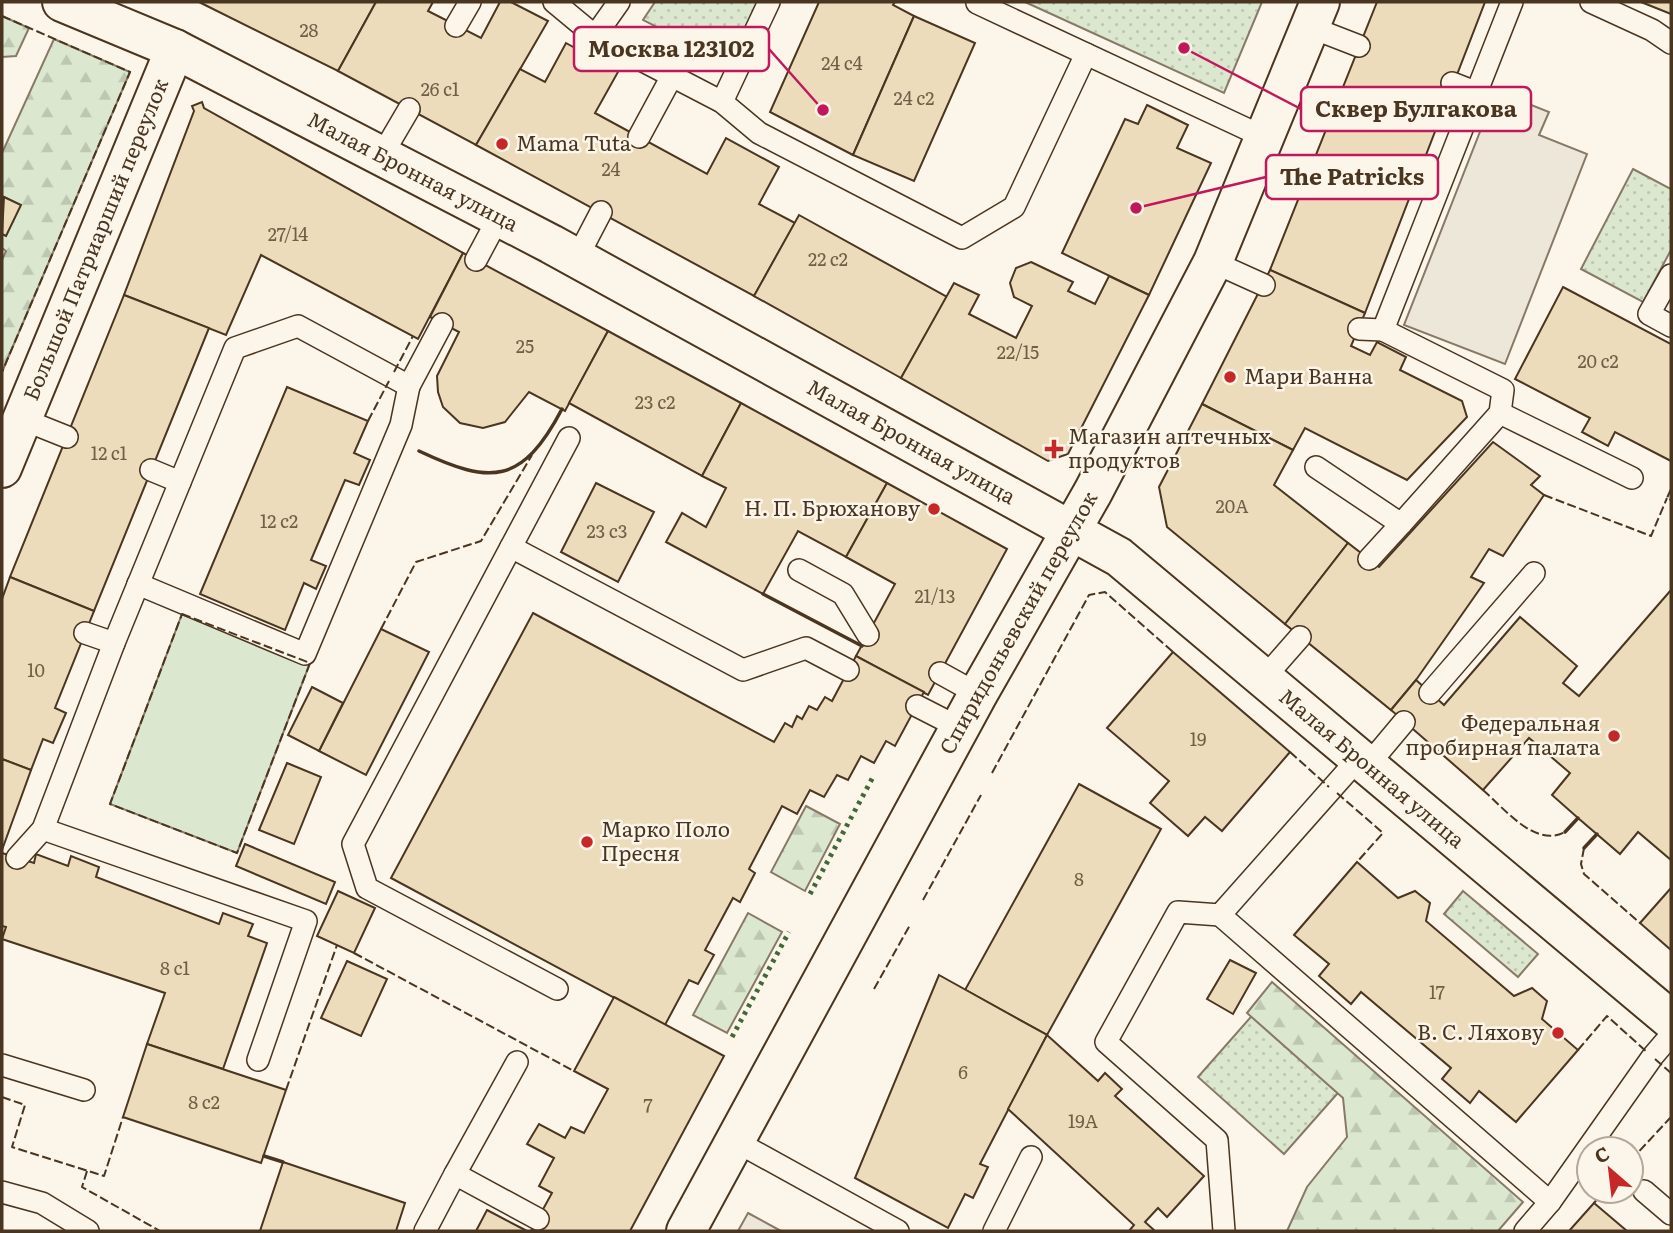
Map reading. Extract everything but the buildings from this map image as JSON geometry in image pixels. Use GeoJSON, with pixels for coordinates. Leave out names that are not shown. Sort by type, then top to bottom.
{"type":"FeatureCollection","features":[{"type":"Feature","properties":{"kind":"street","name":"Малая Бронная улица"},"geometry":{"type":"LineString","coordinates":[[62,2],[175,50],[499,216],[1119,557],[1671,1020]]}},
{"type":"Feature","properties":{"kind":"street","name":"Спиридоньевский переулок"},"geometry":{"type":"LineString","coordinates":[[686,1231],[737,1142],[978,694],[1072,530],[1213,262],[1315,15]]}},
{"type":"Feature","properties":{"kind":"street","name":"Большой Патриарший переулок"},"geometry":{"type":"LineString","coordinates":[[2,468],[175,50]]}},
{"type":"Feature","properties":{"kind":"lane"},"geometry":{"type":"LineString","coordinates":[[456,26],[470,2]]}},
{"type":"Feature","properties":{"kind":"lane"},"geometry":{"type":"LineString","coordinates":[[554,2],[595,36],[722,102],[759,133],[962,238],[1014,207],[1086,54]]}},
{"type":"Feature","properties":{"kind":"lane"},"geometry":{"type":"LineString","coordinates":[[595,36],[619,2]]}},
{"type":"Feature","properties":{"kind":"lane"},"geometry":{"type":"LineString","coordinates":[[722,102],[769,2]]}},
{"type":"Feature","properties":{"kind":"lane"},"geometry":{"type":"LineString","coordinates":[[1383,330],[1512,2]]}},
{"type":"Feature","properties":{"kind":"lane"},"geometry":{"type":"LineString","coordinates":[[1591,2],[1653,30],[1671,43]]}},
{"type":"Feature","properties":{"kind":"lane"},"geometry":{"type":"LineString","coordinates":[[977,3],[1266,138]]}},
{"type":"Feature","properties":{"kind":"lane"},"geometry":{"type":"LineString","coordinates":[[1315,15],[1359,46]]}},
{"type":"Feature","properties":{"kind":"lane"},"geometry":{"type":"LineString","coordinates":[[639,137],[672,76]]}},
{"type":"Feature","properties":{"kind":"lane"},"geometry":{"type":"LineString","coordinates":[[1452,83],[1475,92]]}},
{"type":"Feature","properties":{"kind":"lane"},"geometry":{"type":"LineString","coordinates":[[382,155],[409,109]]}},
{"type":"Feature","properties":{"kind":"lane"},"geometry":{"type":"LineString","coordinates":[[577,258],[601,212]]}},
{"type":"Feature","properties":{"kind":"lane"},"geometry":{"type":"LineString","coordinates":[[476,260],[499,216]]}},
{"type":"Feature","properties":{"kind":"lane"},"geometry":{"type":"LineString","coordinates":[[1213,262],[1264,285]]}},
{"type":"Feature","properties":{"kind":"lane"},"geometry":{"type":"LineString","coordinates":[[1671,275],[1649,314],[1671,326]]}},
{"type":"Feature","properties":{"kind":"lane"},"geometry":{"type":"LineString","coordinates":[[138,584],[305,654],[401,425],[409,386],[442,324]]}},
{"type":"Feature","properties":{"kind":"lane"},"geometry":{"type":"LineString","coordinates":[[17,858],[43,829],[114,643],[235,348],[298,326],[409,386]]}},
{"type":"Feature","properties":{"kind":"lane"},"geometry":{"type":"LineString","coordinates":[[1359,329],[1383,330],[1503,390],[1500,413],[1369,559]]}},
{"type":"Feature","properties":{"kind":"lane"},"geometry":{"type":"LineString","coordinates":[[1500,413],[1632,478]]}},
{"type":"Feature","properties":{"kind":"lane"},"geometry":{"type":"LineString","coordinates":[[22,419],[67,437]]}},
{"type":"Feature","properties":{"kind":"lane"},"geometry":{"type":"LineString","coordinates":[[557,989],[367,888],[353,844],[569,438]]}},
{"type":"Feature","properties":{"kind":"lane"},"geometry":{"type":"LineString","coordinates":[[1316,467],[1401,524]]}},
{"type":"Feature","properties":{"kind":"lane"},"geometry":{"type":"LineString","coordinates":[[151,470],[180,482]]}},
{"type":"Feature","properties":{"kind":"lane"},"geometry":{"type":"LineString","coordinates":[[511,547],[743,670],[806,648],[848,670]]}},
{"type":"Feature","properties":{"kind":"lane"},"geometry":{"type":"LineString","coordinates":[[799,570],[844,594],[868,635]]}},
{"type":"Feature","properties":{"kind":"lane"},"geometry":{"type":"LineString","coordinates":[[1430,693],[1534,573]]}},
{"type":"Feature","properties":{"kind":"lane"},"geometry":{"type":"LineString","coordinates":[[85,633],[114,643]]}},
{"type":"Feature","properties":{"kind":"lane"},"geometry":{"type":"LineString","coordinates":[[1264,678],[1300,637]]}},
{"type":"Feature","properties":{"kind":"lane"},"geometry":{"type":"LineString","coordinates":[[940,673],[978,694]]}},
{"type":"Feature","properties":{"kind":"lane"},"geometry":{"type":"LineString","coordinates":[[917,706],[960,729]]}},
{"type":"Feature","properties":{"kind":"lane"},"geometry":{"type":"LineString","coordinates":[[1220,915],[1404,722]]}},
{"type":"Feature","properties":{"kind":"lane"},"geometry":{"type":"LineString","coordinates":[[43,829],[306,921],[258,1060]]}},
{"type":"Feature","properties":{"kind":"lane"},"geometry":{"type":"LineString","coordinates":[[1223,1231],[1217,1140],[1106,1041],[1178,912],[1220,915],[1550,1202]]}},
{"type":"Feature","properties":{"kind":"lane"},"geometry":{"type":"LineString","coordinates":[[1525,1231],[1550,1202],[1653,1056],[1671,1035]]}},
{"type":"Feature","properties":{"kind":"lane"},"geometry":{"type":"LineString","coordinates":[[425,1231],[517,1062]]}},
{"type":"Feature","properties":{"kind":"lane"},"geometry":{"type":"LineString","coordinates":[[2,1065],[84,1090]]}},
{"type":"Feature","properties":{"kind":"lane"},"geometry":{"type":"LineString","coordinates":[[737,1142],[898,1231]]}},
{"type":"Feature","properties":{"kind":"lane"},"geometry":{"type":"LineString","coordinates":[[994,1231],[1031,1157]]}},
{"type":"Feature","properties":{"kind":"lane"},"geometry":{"type":"LineString","coordinates":[[456,1174],[538,1219]]}},
{"type":"Feature","properties":{"kind":"lane"},"geometry":{"type":"LineString","coordinates":[[2,1192],[42,1202],[88,1231]]}},
{"type":"Feature","properties":{"kind":"lane"},"geometry":{"type":"LineString","coordinates":[[1645,1192],[1671,1214]]}},
{"type":"Feature","properties":{"kind":"green space"},"geometry":{"type":"Polygon","coordinates":[[[655,2],[763,2],[730,65],[643,20],[655,2]]]}},
{"type":"Feature","properties":{"kind":"green space"},"geometry":{"type":"Polygon","coordinates":[[[1025,2],[1262,2],[1224,93],[1025,2]]]}},
{"type":"Feature","properties":{"kind":"green space"},"geometry":{"type":"Polygon","coordinates":[[[2,16],[29,28],[16,56],[2,57],[2,16]]]}},
{"type":"Feature","properties":{"kind":"green space"},"geometry":{"type":"Polygon","coordinates":[[[54,39],[130,72],[2,372],[2,260],[6,251],[2,248],[2,234],[6,236],[20,205],[4,197],[2,203],[2,153],[54,39]]]}},
{"type":"Feature","properties":{"kind":"green space"},"geometry":{"type":"Polygon","coordinates":[[[1633,169],[1671,189],[1671,250],[1643,302],[1581,269],[1633,169]]]}},
{"type":"Feature","properties":{"kind":"green space"},"geometry":{"type":"Polygon","coordinates":[[[182,614],[310,663],[237,853],[110,804],[182,614]]]}},
{"type":"Feature","properties":{"kind":"green space"},"geometry":{"type":"Polygon","coordinates":[[[806,806],[840,824],[805,891],[771,872],[806,806]]]}},
{"type":"Feature","properties":{"kind":"green space"},"geometry":{"type":"Polygon","coordinates":[[[1463,891],[1538,954],[1518,977],[1444,914],[1463,891]]]}},
{"type":"Feature","properties":{"kind":"green space"},"geometry":{"type":"Polygon","coordinates":[[[748,913],[782,932],[727,1033],[693,1015],[748,913]]]}},
{"type":"Feature","properties":{"kind":"green space"},"geometry":{"type":"Polygon","coordinates":[[[1272,982],[1523,1202],[1498,1231],[1287,1231],[1307,1187],[1347,1137],[1343,1098],[1247,1013],[1272,982]]]}},
{"type":"Feature","properties":{"kind":"green space"},"geometry":{"type":"Polygon","coordinates":[[[1257,1010],[1344,1086],[1284,1154],[1198,1077],[1257,1010]]]}},
{"type":"Feature","properties":{"kind":"shaded area"},"geometry":{"type":"Polygon","coordinates":[[[1496,91],[1549,112],[1539,135],[1587,154],[1505,364],[1404,325],[1496,91]]]}},
{"type":"Feature","properties":{"kind":"shaded area"},"geometry":{"type":"Polygon","coordinates":[[[748,1213],[781,1231],[738,1231],[748,1213]]]}},
{"type":"Feature","properties":{"kind":"hedge"},"geometry":{"type":"LineString","coordinates":[[810,894],[873,777]]}},
{"type":"Feature","properties":{"kind":"hedge"},"geometry":{"type":"LineString","coordinates":[[732,1037],[789,932]]}},
{"type":"Feature","properties":{"kind":"fence"},"geometry":{"type":"LineString","coordinates":[[2,16],[130,72],[2,372]]}},
{"type":"Feature","properties":{"kind":"fence"},"geometry":{"type":"LineString","coordinates":[[394,372],[413,336]]}},
{"type":"Feature","properties":{"kind":"fence"},"geometry":{"type":"LineString","coordinates":[[368,421],[389,381]]}},
{"type":"Feature","properties":{"kind":"fence"},"geometry":{"type":"LineString","coordinates":[[381,629],[416,562],[481,541],[532,455]]}},
{"type":"Feature","properties":{"kind":"fence"},"geometry":{"type":"LineString","coordinates":[[1671,489],[1667,498],[1671,500]]}},
{"type":"Feature","properties":{"kind":"fence"},"geometry":{"type":"LineString","coordinates":[[1544,495],[1651,536],[1667,498]]}},
{"type":"Feature","properties":{"kind":"fence"},"geometry":{"type":"LineString","coordinates":[[992,773],[1089,595],[1105,592],[1173,652]]}},
{"type":"Feature","properties":{"kind":"fence"},"geometry":{"type":"LineString","coordinates":[[182,614],[310,663],[237,853],[110,804],[182,614]]}},
{"type":"Feature","properties":{"kind":"fence"},"geometry":{"type":"LineString","coordinates":[[1290,752],[1329,787]]}},
{"type":"Feature","properties":{"kind":"fence"},"geometry":{"type":"LineString","coordinates":[[1483,790],[1532,831],[1554,836],[1565,832]]}},
{"type":"Feature","properties":{"kind":"fence"},"geometry":{"type":"LineString","coordinates":[[1337,793],[1383,833],[1357,862]]}},
{"type":"Feature","properties":{"kind":"fence"},"geometry":{"type":"LineString","coordinates":[[923,900],[981,795]]}},
{"type":"Feature","properties":{"kind":"fence"},"geometry":{"type":"LineString","coordinates":[[1584,848],[1581,864],[1584,874],[1640,923]]}},
{"type":"Feature","properties":{"kind":"fence"},"geometry":{"type":"LineString","coordinates":[[874,989],[910,925]]}},
{"type":"Feature","properties":{"kind":"fence"},"geometry":{"type":"LineString","coordinates":[[286,1090],[337,945]]}},
{"type":"Feature","properties":{"kind":"fence"},"geometry":{"type":"LineString","coordinates":[[354,953],[574,1071]]}},
{"type":"Feature","properties":{"kind":"fence"},"geometry":{"type":"LineString","coordinates":[[1578,1050],[1607,1016],[1647,1052]]}},
{"type":"Feature","properties":{"kind":"fence"},"geometry":{"type":"LineString","coordinates":[[1655,1059],[1671,1073]]}},
{"type":"Feature","properties":{"kind":"fence"},"geometry":{"type":"LineString","coordinates":[[2,1097],[25,1105],[12,1147],[104,1176],[123,1117]]}},
{"type":"Feature","properties":{"kind":"fence"},"geometry":{"type":"LineString","coordinates":[[1645,1145],[1671,1117]]}},
{"type":"Feature","properties":{"kind":"fence"},"geometry":{"type":"LineString","coordinates":[[87,1171],[82,1187],[160,1231]]}},
{"type":"Feature","properties":{"kind":"wall"},"geometry":{"type":"LineString","coordinates":[[419,451],[466,469],[485,473],[503,471],[518,465],[533,452],[562,409]]}},
{"type":"Feature","properties":{"kind":"wall"},"geometry":{"type":"LineString","coordinates":[[763,594],[862,646]]}},
{"type":"Feature","properties":{"kind":"wall"},"geometry":{"type":"LineString","coordinates":[[1565,832],[1578,818]]}},
{"type":"Feature","properties":{"kind":"wall"},"geometry":{"type":"LineString","coordinates":[[1584,848],[1597,834]]}},
{"type":"Feature","properties":{"kind":"wall"},"geometry":{"type":"LineString","coordinates":[[264,1156],[283,1162]]}},
{"type":"Feature","properties":{"kind":"place","name":"Сквер Булгакова"},"geometry":{"type":"Point","coordinates":[1184,48]}},
{"type":"Feature","properties":{"kind":"place","name":"Москва 123102"},"geometry":{"type":"Point","coordinates":[823,110]}},
{"type":"Feature","properties":{"kind":"place","name":"Mama Tuta"},"geometry":{"type":"Point","coordinates":[502,144]}},
{"type":"Feature","properties":{"kind":"place","name":"The Patricks"},"geometry":{"type":"Point","coordinates":[1136,208]}},
{"type":"Feature","properties":{"kind":"place","name":"Мари Ванна"},"geometry":{"type":"Point","coordinates":[1230,377]}},
{"type":"Feature","properties":{"kind":"place","name":"Магазин аптечных продуктов"},"geometry":{"type":"Point","coordinates":[1054,449]}},
{"type":"Feature","properties":{"kind":"place","name":"Н. П. Брюханову"},"geometry":{"type":"Point","coordinates":[934,509]}},
{"type":"Feature","properties":{"kind":"place","name":"Федеральная пробирная палата"},"geometry":{"type":"Point","coordinates":[1614,736]}},
{"type":"Feature","properties":{"kind":"place","name":"Марко Поло Пресня"},"geometry":{"type":"Point","coordinates":[587,842]}},
{"type":"Feature","properties":{"kind":"place","name":"В. С. Ляхову"},"geometry":{"type":"Point","coordinates":[1558,1033]}}]}
